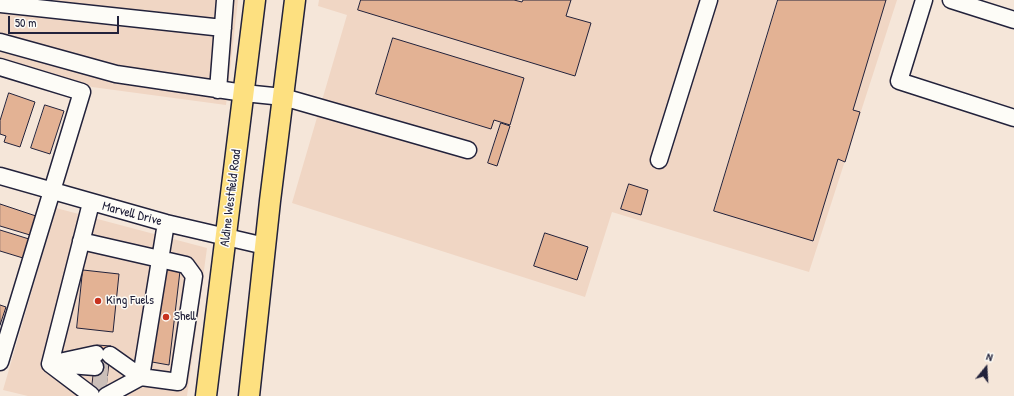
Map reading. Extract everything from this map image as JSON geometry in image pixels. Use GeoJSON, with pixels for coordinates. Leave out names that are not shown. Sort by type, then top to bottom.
{"type":"FeatureCollection","features":[{"type":"Feature","properties":{"kind":"main road","name":"Aldine Westfield Road"},"geometry":{"type":"LineString","coordinates":[[206,396],[255,0]]}},
{"type":"Feature","properties":{"kind":"main road"},"geometry":{"type":"LineString","coordinates":[[249,396],[265,246],[295,0]]}},
{"type":"Feature","properties":{"kind":"street"},"geometry":{"type":"LineString","coordinates":[[218,90],[225,0]]}},
{"type":"Feature","properties":{"kind":"street"},"geometry":{"type":"LineString","coordinates":[[659,160],[709,0]]}},
{"type":"Feature","properties":{"kind":"street"},"geometry":{"type":"LineString","coordinates":[[924,0],[899,80],[1014,118]]}},
{"type":"Feature","properties":{"kind":"street"},"geometry":{"type":"LineString","coordinates":[[951,0],[1014,20]]}},
{"type":"Feature","properties":{"kind":"street"},"geometry":{"type":"LineString","coordinates":[[0,4],[223,28]]}},
{"type":"Feature","properties":{"kind":"street"},"geometry":{"type":"LineString","coordinates":[[0,42],[116,74],[244,94],[283,97],[468,150]]}},
{"type":"Feature","properties":{"kind":"street"},"geometry":{"type":"LineString","coordinates":[[0,67],[82,92],[0,362]]}},
{"type":"Feature","properties":{"kind":"street","name":"Marvell Drive"},"geometry":{"type":"LineString","coordinates":[[0,176],[166,223],[265,246]]}},
{"type":"Feature","properties":{"kind":"street"},"geometry":{"type":"LineString","coordinates":[[50,364],[91,203]]}},
{"type":"Feature","properties":{"kind":"street"},"geometry":{"type":"LineString","coordinates":[[141,377],[166,223]]}},
{"type":"Feature","properties":{"kind":"street"},"geometry":{"type":"LineString","coordinates":[[50,364],[101,375],[141,377],[178,382],[194,276],[186,265],[81,241]]}},
{"type":"Feature","properties":{"kind":"street"},"geometry":{"type":"LineString","coordinates":[[50,364],[101,375],[141,377]]}},
{"type":"Feature","properties":{"kind":"shaded area"},"geometry":{"type":"Polygon","coordinates":[[[0,0],[238,0],[226,105],[92,87],[0,58],[0,0]]]}},
{"type":"Feature","properties":{"kind":"shaded area"},"geometry":{"type":"Polygon","coordinates":[[[319,0],[897,0],[809,272],[612,212],[585,297],[292,203],[347,15],[318,6],[319,0]]]}},
{"type":"Feature","properties":{"kind":"shaded area"},"geometry":{"type":"Polygon","coordinates":[[[56,208],[207,248],[187,396],[28,396],[3,390],[56,208]]]}},
{"type":"Feature","properties":{"kind":"building"},"geometry":{"type":"Polygon","coordinates":[[[361,0],[514,0],[522,2],[523,0],[571,0],[566,16],[591,23],[575,76],[358,10],[361,0]]]}},
{"type":"Feature","properties":{"kind":"building"},"geometry":{"type":"Polygon","coordinates":[[[778,0],[886,0],[853,110],[860,112],[845,162],[838,159],[813,241],[714,211],[778,0]]]}},
{"type":"Feature","properties":{"kind":"building"},"geometry":{"type":"Polygon","coordinates":[[[393,38],[524,78],[510,125],[494,120],[491,129],[376,94],[393,38]]]}},
{"type":"Feature","properties":{"kind":"building"},"geometry":{"type":"Polygon","coordinates":[[[9,93],[35,102],[20,147],[4,142],[6,136],[0,134],[0,121],[9,93]]]}},
{"type":"Feature","properties":{"kind":"building"},"geometry":{"type":"Polygon","coordinates":[[[45,105],[64,111],[50,154],[31,148],[45,105]]]}},
{"type":"Feature","properties":{"kind":"building"},"geometry":{"type":"Polygon","coordinates":[[[501,123],[510,126],[497,166],[488,163],[501,123]]]}},
{"type":"Feature","properties":{"kind":"building"},"geometry":{"type":"Polygon","coordinates":[[[629,184],[648,190],[641,215],[621,209],[629,184]]]}},
{"type":"Feature","properties":{"kind":"building"},"geometry":{"type":"Polygon","coordinates":[[[0,204],[36,216],[30,235],[0,226],[0,204]]]}},
{"type":"Feature","properties":{"kind":"building"},"geometry":{"type":"Polygon","coordinates":[[[0,230],[29,239],[23,258],[0,251],[0,230]]]}},
{"type":"Feature","properties":{"kind":"building"},"geometry":{"type":"Polygon","coordinates":[[[545,233],[588,247],[577,280],[534,266],[545,233]]]}},
{"type":"Feature","properties":{"kind":"building","name":"Shell"},"geometry":{"type":"Polygon","coordinates":[[[163,269],[180,271],[169,365],[152,362],[163,269]]]}},
{"type":"Feature","properties":{"kind":"building","name":"King Fuels"},"geometry":{"type":"Polygon","coordinates":[[[83,270],[119,274],[113,332],[77,328],[83,270]]]}},
{"type":"Feature","properties":{"kind":"building"},"geometry":{"type":"Polygon","coordinates":[[[0,305],[6,307],[0,325],[0,305]]]}},
{"type":"Feature","properties":{"kind":"building"},"geometry":{"type":"Polygon","coordinates":[[[97,345],[111,346],[105,396],[91,396],[97,345]]]}},
{"type":"Feature","properties":{"kind":"tunnel"},"geometry":{"type":"LineString","coordinates":[[95,367],[108,368]]}},
{"type":"Feature","properties":{"kind":"tunnel"},"geometry":{"type":"LineString","coordinates":[[93,382],[107,384]]}},
{"type":"Feature","properties":{"kind":"place","name":"King Fuels"},"geometry":{"type":"Point","coordinates":[98,301]}},
{"type":"Feature","properties":{"kind":"place","name":"Shell"},"geometry":{"type":"Point","coordinates":[166,317]}}]}
